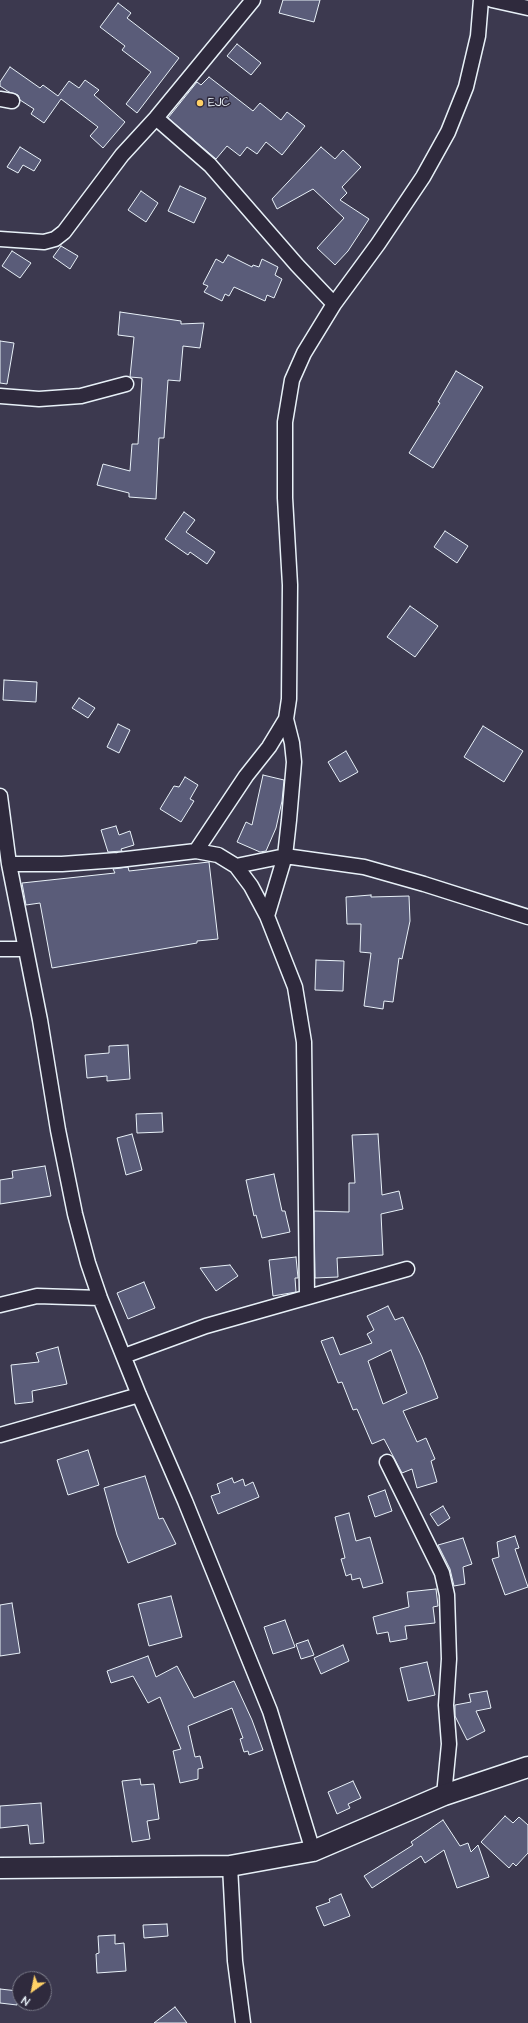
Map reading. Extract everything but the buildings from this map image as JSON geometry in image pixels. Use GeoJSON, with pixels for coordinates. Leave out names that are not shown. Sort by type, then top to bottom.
{"type":"FeatureCollection","features":[{"type":"Feature","properties":{"kind":"street"},"geometry":{"type":"LineString","coordinates":[[0,239],[44,242],[55,239],[64,232],[122,155],[156,118],[253,0]]}},
{"type":"Feature","properties":{"kind":"street"},"geometry":{"type":"LineString","coordinates":[[196,851],[246,776],[270,747],[286,719],[289,699],[290,585],[286,498],[285,422],[292,380],[304,353],[334,304],[378,244],[423,177],[448,132],[466,87],[478,36],[481,0]]}},
{"type":"Feature","properties":{"kind":"street"},"geometry":{"type":"LineString","coordinates":[[492,0],[528,8]]}},
{"type":"Feature","properties":{"kind":"street"},"geometry":{"type":"LineString","coordinates":[[156,118],[210,165],[297,265],[334,304]]}},
{"type":"Feature","properties":{"kind":"street"},"geometry":{"type":"LineString","coordinates":[[0,396],[39,399],[81,396],[126,384]]}},
{"type":"Feature","properties":{"kind":"street"},"geometry":{"type":"LineString","coordinates":[[267,916],[285,856],[294,762],[292,743],[286,719]]}},
{"type":"Feature","properties":{"kind":"street"},"geometry":{"type":"LineString","coordinates":[[0,796],[9,864],[75,1214],[100,1298],[139,1395],[185,1501],[270,1711],[313,1851]]}},
{"type":"Feature","properties":{"kind":"street"},"geometry":{"type":"LineString","coordinates":[[9,864],[69,864],[196,851],[218,855],[236,866],[251,886],[267,916],[295,987],[304,1042],[307,1296]]}},
{"type":"Feature","properties":{"kind":"street"},"geometry":{"type":"LineString","coordinates":[[236,866],[285,856],[364,867],[424,884],[528,917]]}},
{"type":"Feature","properties":{"kind":"street"},"geometry":{"type":"LineString","coordinates":[[0,950],[26,949]]}},
{"type":"Feature","properties":{"kind":"street"},"geometry":{"type":"LineString","coordinates":[[124,1356],[206,1326],[307,1296],[408,1269]]}},
{"type":"Feature","properties":{"kind":"street"},"geometry":{"type":"LineString","coordinates":[[0,1305],[37,1296],[100,1298]]}},
{"type":"Feature","properties":{"kind":"street"},"geometry":{"type":"LineString","coordinates":[[0,1435],[139,1395]]}},
{"type":"Feature","properties":{"kind":"street"},"geometry":{"type":"LineString","coordinates":[[387,1462],[442,1573],[447,1595],[449,1659],[446,1705],[449,1744],[444,1795]]}},
{"type":"Feature","properties":{"kind":"street"},"geometry":{"type":"LineString","coordinates":[[0,1868],[230,1866],[313,1851],[444,1795],[528,1766]]}},
{"type":"Feature","properties":{"kind":"street"},"geometry":{"type":"LineString","coordinates":[[230,1866],[235,1961],[243,2023]]}},
{"type":"Feature","properties":{"kind":"place","name":"EJC"},"geometry":{"type":"Point","coordinates":[200,103]}}]}
